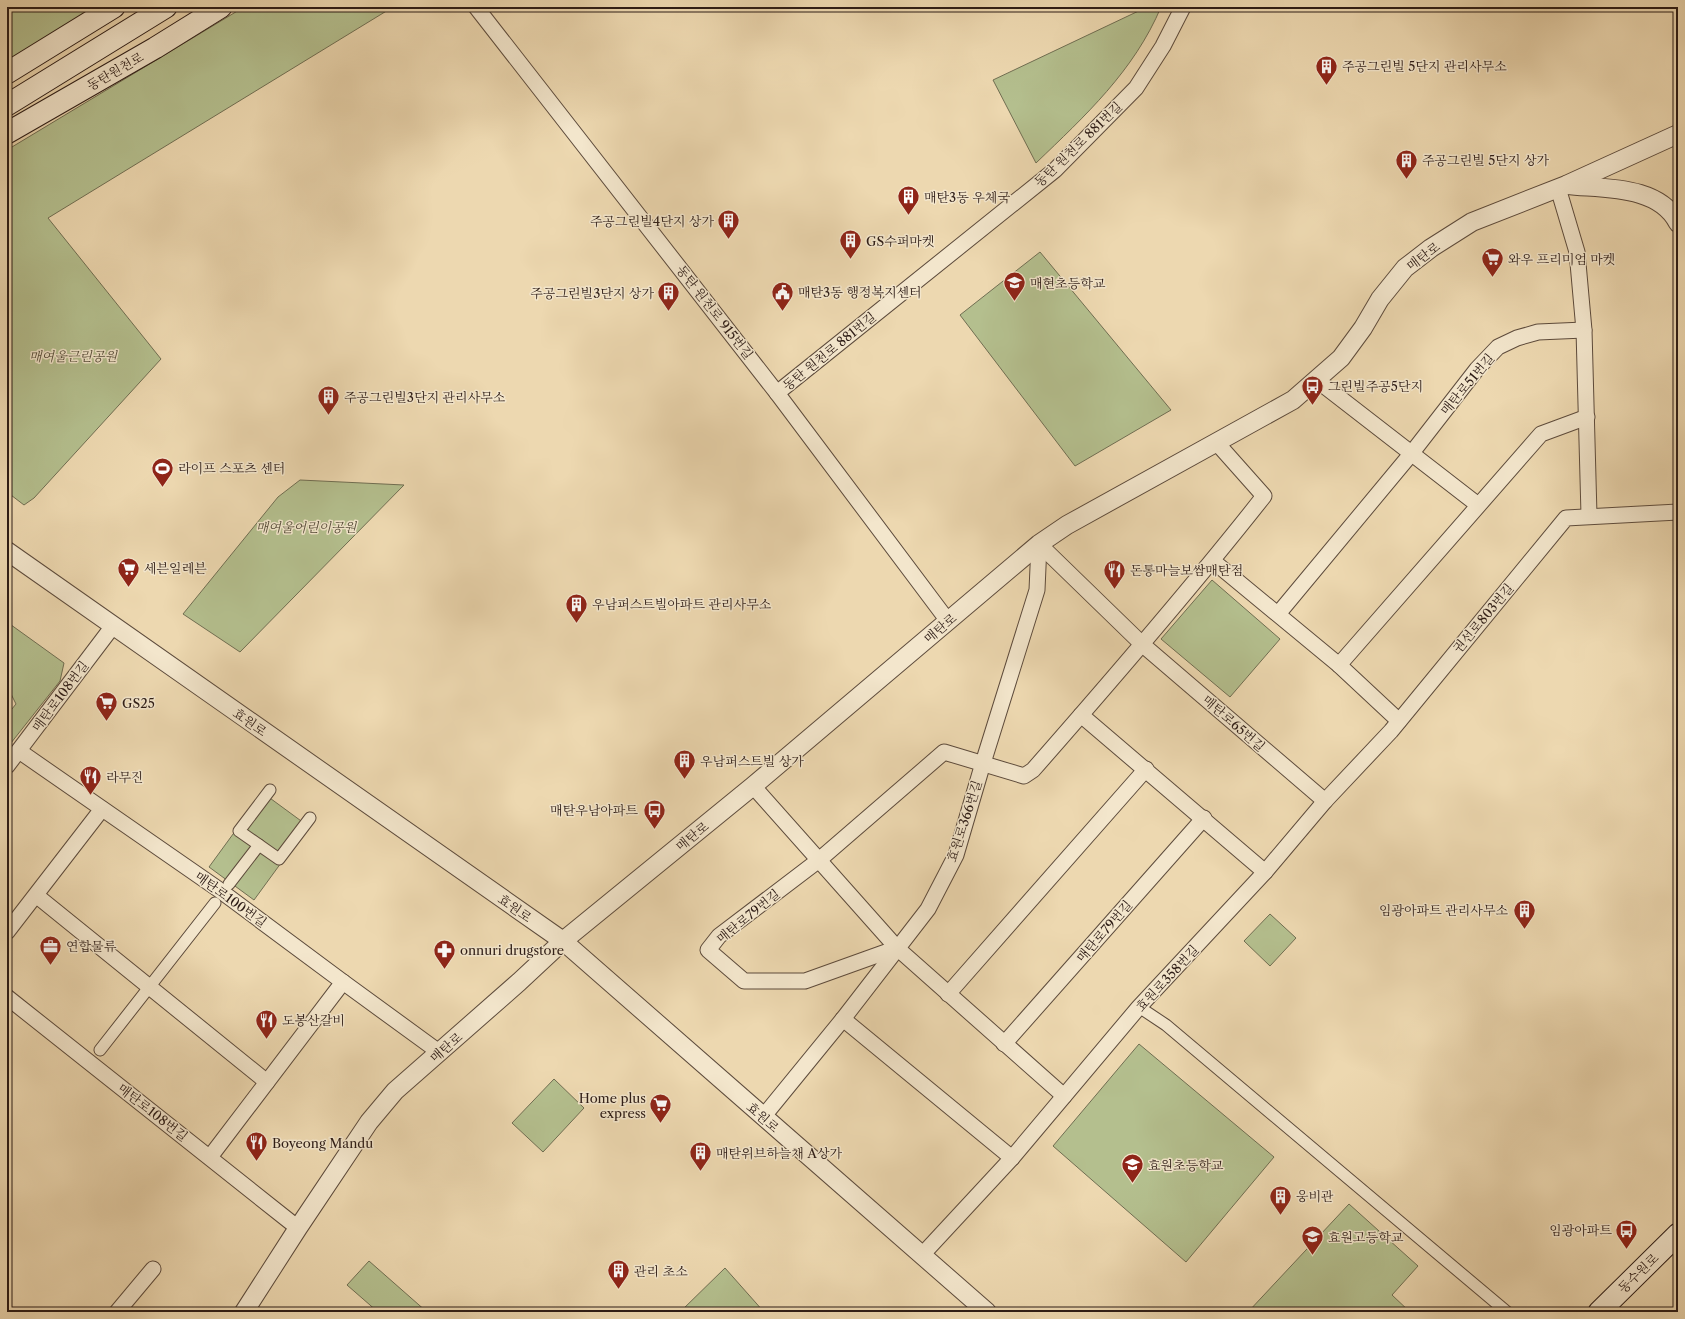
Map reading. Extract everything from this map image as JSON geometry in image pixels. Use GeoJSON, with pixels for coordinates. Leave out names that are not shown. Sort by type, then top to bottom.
{"type":"FeatureCollection","features":[{"type":"Feature","properties":{"kind":"main road"},"geometry":{"type":"LineString","coordinates":[[7,73],[114,7]]}},
{"type":"Feature","properties":{"kind":"main road","name":"동탄원천로"},"geometry":{"type":"LineString","coordinates":[[7,105],[166,7]]}},
{"type":"Feature","properties":{"kind":"main road","name":"동탄원천로"},"geometry":{"type":"LineString","coordinates":[[7,133],[156,48],[221,7]]}},
{"type":"Feature","properties":{"kind":"main road","name":"동수원로"},"geometry":{"type":"LineString","coordinates":[[1600,1312],[1678,1234]]}},
{"type":"Feature","properties":{"kind":"street","name":"동탄 원천로 915번길"},"geometry":{"type":"LineString","coordinates":[[476,7],[777,393],[948,621]]}},
{"type":"Feature","properties":{"kind":"street","name":"동탄 원천로 881번길"},"geometry":{"type":"LineString","coordinates":[[777,393],[1055,170],[1136,88],[1163,46],[1182,7]]}},
{"type":"Feature","properties":{"kind":"street","name":"매탄로"},"geometry":{"type":"LineString","coordinates":[[244,1312],[369,1122],[395,1090],[563,941],[753,786],[1039,544],[1067,525],[1294,400],[1318,381],[1341,358],[1363,328],[1380,300],[1405,268],[1431,248],[1472,222],[1562,186],[1678,134]]}},
{"type":"Feature","properties":{"kind":"street"},"geometry":{"type":"LineString","coordinates":[[1589,515],[1584,330],[1577,252],[1562,186],[1640,194],[1659,201],[1668,208],[1678,224]]}},
{"type":"Feature","properties":{"kind":"street","name":"매탄로51번길"},"geometry":{"type":"LineString","coordinates":[[1278,614],[1411,454],[1477,368],[1498,347],[1517,338],[1538,332],[1584,330]]}},
{"type":"Feature","properties":{"kind":"street"},"geometry":{"type":"LineString","coordinates":[[1318,381],[1478,505]]}},
{"type":"Feature","properties":{"kind":"street"},"geometry":{"type":"LineString","coordinates":[[1339,665],[1541,434],[1587,417]]}},
{"type":"Feature","properties":{"kind":"street"},"geometry":{"type":"LineString","coordinates":[[982,763],[1024,776],[1033,770],[1143,645],[1213,561],[1264,496],[1216,442]]}},
{"type":"Feature","properties":{"kind":"street","name":"권선로803번길"},"geometry":{"type":"LineString","coordinates":[[1325,802],[1399,720],[1566,518],[1589,515],[1678,512]]}},
{"type":"Feature","properties":{"kind":"street","name":"매탄로65번길"},"geometry":{"type":"LineString","coordinates":[[1039,544],[1143,645],[1325,802]]}},
{"type":"Feature","properties":{"kind":"street","name":"효원로366번길"},"geometry":{"type":"LineString","coordinates":[[763,1117],[843,1019],[928,909],[956,855],[982,763],[1037,590],[1039,544]]}},
{"type":"Feature","properties":{"kind":"street","name":"효원로"},"geometry":{"type":"LineString","coordinates":[[7,552],[563,941],[987,1312]]}},
{"type":"Feature","properties":{"kind":"street"},"geometry":{"type":"LineString","coordinates":[[1213,561],[1339,665],[1399,720]]}},
{"type":"Feature","properties":{"kind":"street","name":"매탄로108번길"},"geometry":{"type":"LineString","coordinates":[[7,766],[113,626]]}},
{"type":"Feature","properties":{"kind":"street"},"geometry":{"type":"LineString","coordinates":[[1081,715],[1204,818],[1265,872]]}},
{"type":"Feature","properties":{"kind":"street","name":"매탄로100번길"},"geometry":{"type":"LineString","coordinates":[[19,751],[218,889],[439,1052]]}},
{"type":"Feature","properties":{"kind":"street","name":"매탄로79번길"},"geometry":{"type":"LineString","coordinates":[[897,948],[805,981],[744,981],[708,950],[719,936],[819,860],[944,752],[982,763]]}},
{"type":"Feature","properties":{"kind":"street"},"geometry":{"type":"LineString","coordinates":[[948,994],[1146,769]]}},
{"type":"Feature","properties":{"kind":"street"},"geometry":{"type":"LineString","coordinates":[[753,786],[897,948],[1064,1096]]}},
{"type":"Feature","properties":{"kind":"street"},"geometry":{"type":"LineString","coordinates":[[270,790],[239,831],[279,859],[310,818]]}},
{"type":"Feature","properties":{"kind":"street","name":"효원로358번길"},"geometry":{"type":"LineString","coordinates":[[922,1255],[1012,1158],[1139,1007],[1265,872],[1325,802]]}},
{"type":"Feature","properties":{"kind":"street"},"geometry":{"type":"LineString","coordinates":[[7,932],[102,809]]}},
{"type":"Feature","properties":{"kind":"street","name":"매탄로79번길"},"geometry":{"type":"LineString","coordinates":[[1004,1044],[1204,818]]}},
{"type":"Feature","properties":{"kind":"street"},"geometry":{"type":"LineString","coordinates":[[229,884],[259,845]]}},
{"type":"Feature","properties":{"kind":"street"},"geometry":{"type":"LineString","coordinates":[[36,896],[267,1082]]}},
{"type":"Feature","properties":{"kind":"street"},"geometry":{"type":"LineString","coordinates":[[100,1050],[215,903]]}},
{"type":"Feature","properties":{"kind":"street"},"geometry":{"type":"LineString","coordinates":[[210,1157],[343,982]]}},
{"type":"Feature","properties":{"kind":"street","name":"매탄로108번길"},"geometry":{"type":"LineString","coordinates":[[7,997],[298,1228]]}},
{"type":"Feature","properties":{"kind":"street"},"geometry":{"type":"LineString","coordinates":[[1139,1007],[1166,1025],[1507,1312]]}},
{"type":"Feature","properties":{"kind":"street"},"geometry":{"type":"LineString","coordinates":[[843,1019],[1012,1158]]}},
{"type":"Feature","properties":{"kind":"street"},"geometry":{"type":"LineString","coordinates":[[117,1312],[153,1269]]}},
{"type":"Feature","properties":{"kind":"green space"},"geometry":{"type":"Polygon","coordinates":[[[10,7],[109,7],[7,65],[7,9],[10,7]]]}},
{"type":"Feature","properties":{"kind":"green space","name":"매여울근린공원"},"geometry":{"type":"Polygon","coordinates":[[[244,7],[393,7],[48,218],[161,359],[34,498],[24,505],[7,492],[7,150],[244,7]]]}},
{"type":"Feature","properties":{"kind":"green space"},"geometry":{"type":"Polygon","coordinates":[[[1147,7],[1161,7],[1150,30],[1123,72],[1090,110],[1036,163],[993,80],[1147,7]]]}},
{"type":"Feature","properties":{"kind":"green space"},"geometry":{"type":"Polygon","coordinates":[[[1040,252],[1171,410],[1075,466],[960,315],[1040,252]]]}},
{"type":"Feature","properties":{"kind":"green space","name":"매여울어린이공원"},"geometry":{"type":"Polygon","coordinates":[[[300,480],[404,485],[240,652],[183,614],[278,497],[300,480]]]}},
{"type":"Feature","properties":{"kind":"green space"},"geometry":{"type":"Polygon","coordinates":[[[1212,580],[1280,639],[1230,697],[1161,639],[1212,580]]]}},
{"type":"Feature","properties":{"kind":"green space"},"geometry":{"type":"Polygon","coordinates":[[[7,622],[64,663],[60,681],[7,748],[7,715],[16,704],[7,686],[7,622]]]}},
{"type":"Feature","properties":{"kind":"green space"},"geometry":{"type":"Polygon","coordinates":[[[263,793],[308,826],[254,900],[209,867],[263,793]]]}},
{"type":"Feature","properties":{"kind":"green space"},"geometry":{"type":"Polygon","coordinates":[[[1270,914],[1296,938],[1270,966],[1244,941],[1270,914]]]}},
{"type":"Feature","properties":{"kind":"green space"},"geometry":{"type":"Polygon","coordinates":[[[1139,1044],[1274,1157],[1186,1262],[1053,1146],[1139,1044]]]}},
{"type":"Feature","properties":{"kind":"green space"},"geometry":{"type":"Polygon","coordinates":[[[554,1079],[584,1108],[543,1152],[512,1123],[554,1079]]]}},
{"type":"Feature","properties":{"kind":"green space"},"geometry":{"type":"Polygon","coordinates":[[[1349,1204],[1418,1266],[1392,1295],[1410,1312],[1248,1312],[1349,1204]]]}},
{"type":"Feature","properties":{"kind":"green space"},"geometry":{"type":"Polygon","coordinates":[[[369,1261],[427,1312],[378,1312],[347,1285],[369,1261]]]}},
{"type":"Feature","properties":{"kind":"green space"},"geometry":{"type":"Polygon","coordinates":[[[725,1268],[764,1312],[680,1312],[725,1268]]]}},
{"type":"Feature","properties":{"kind":"place","name":"주공그린빌 5단지 관리사무소"},"geometry":{"type":"Point","coordinates":[1326,86]}},
{"type":"Feature","properties":{"kind":"place","name":"주공그린빌 5단지 상가"},"geometry":{"type":"Point","coordinates":[1406,180]}},
{"type":"Feature","properties":{"kind":"place","name":"매탄3동 우체국"},"geometry":{"type":"Point","coordinates":[908,216]}},
{"type":"Feature","properties":{"kind":"place","name":"주공그린빌4단지 상가"},"geometry":{"type":"Point","coordinates":[729,240]}},
{"type":"Feature","properties":{"kind":"place","name":"GS수퍼마켓"},"geometry":{"type":"Point","coordinates":[851,260]}},
{"type":"Feature","properties":{"kind":"place","name":"와우 프리미엄 마켓"},"geometry":{"type":"Point","coordinates":[1493,278]}},
{"type":"Feature","properties":{"kind":"place","name":"매현초등학교"},"geometry":{"type":"Point","coordinates":[1014,302]}},
{"type":"Feature","properties":{"kind":"place","name":"주공그린빌3단지 상가"},"geometry":{"type":"Point","coordinates":[669,312]}},
{"type":"Feature","properties":{"kind":"place","name":"매탄3동 행정복지센터"},"geometry":{"type":"Point","coordinates":[782,312]}},
{"type":"Feature","properties":{"kind":"place","name":"그린빌주공5단지"},"geometry":{"type":"Point","coordinates":[1313,406]}},
{"type":"Feature","properties":{"kind":"place","name":"주공그린빌3단지 관리사무소"},"geometry":{"type":"Point","coordinates":[329,416]}},
{"type":"Feature","properties":{"kind":"place","name":"라이프 스포츠 센터"},"geometry":{"type":"Point","coordinates":[162,488]}},
{"type":"Feature","properties":{"kind":"place","name":"세븐일레븐"},"geometry":{"type":"Point","coordinates":[128,588]}},
{"type":"Feature","properties":{"kind":"place","name":"돈통마늘보쌈매탄점"},"geometry":{"type":"Point","coordinates":[1114,590]}},
{"type":"Feature","properties":{"kind":"place","name":"우남퍼스트빌아파트 관리사무소"},"geometry":{"type":"Point","coordinates":[576,624]}},
{"type":"Feature","properties":{"kind":"place","name":"GS25"},"geometry":{"type":"Point","coordinates":[107,722]}},
{"type":"Feature","properties":{"kind":"place","name":"우남퍼스트빌 상가"},"geometry":{"type":"Point","coordinates":[685,780]}},
{"type":"Feature","properties":{"kind":"place","name":"라무진"},"geometry":{"type":"Point","coordinates":[91,796]}},
{"type":"Feature","properties":{"kind":"place","name":"매탄우남아파트"},"geometry":{"type":"Point","coordinates":[654,830]}},
{"type":"Feature","properties":{"kind":"place","name":"임광아파트 관리사무소"},"geometry":{"type":"Point","coordinates":[1524,930]}},
{"type":"Feature","properties":{"kind":"place","name":"연합물류"},"geometry":{"type":"Point","coordinates":[50,966]}},
{"type":"Feature","properties":{"kind":"place","name":"onnuri drugstore"},"geometry":{"type":"Point","coordinates":[445,970]}},
{"type":"Feature","properties":{"kind":"place","name":"도봉산갈비"},"geometry":{"type":"Point","coordinates":[267,1040]}},
{"type":"Feature","properties":{"kind":"place","name":"Home plus express"},"geometry":{"type":"Point","coordinates":[661,1124]}},
{"type":"Feature","properties":{"kind":"place","name":"Boyeong Mandu"},"geometry":{"type":"Point","coordinates":[256,1162]}},
{"type":"Feature","properties":{"kind":"place","name":"매탄위브하늘채 A상가"},"geometry":{"type":"Point","coordinates":[701,1172]}},
{"type":"Feature","properties":{"kind":"place","name":"효원초등학교"},"geometry":{"type":"Point","coordinates":[1132,1184]}},
{"type":"Feature","properties":{"kind":"place","name":"웅비관"},"geometry":{"type":"Point","coordinates":[1280,1216]}},
{"type":"Feature","properties":{"kind":"place","name":"임광아파트"},"geometry":{"type":"Point","coordinates":[1627,1250]}},
{"type":"Feature","properties":{"kind":"place","name":"효원고등학교"},"geometry":{"type":"Point","coordinates":[1312,1256]}},
{"type":"Feature","properties":{"kind":"place","name":"관리 초소"},"geometry":{"type":"Point","coordinates":[619,1290]}}]}
